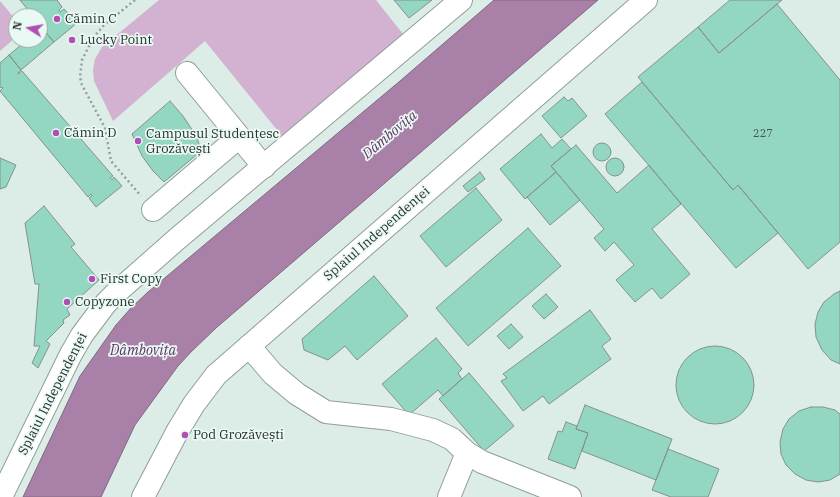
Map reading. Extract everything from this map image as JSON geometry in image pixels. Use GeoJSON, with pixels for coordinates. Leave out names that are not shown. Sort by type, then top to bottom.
{"type":"FeatureCollection","features":[{"type":"Feature","properties":{"kind":"main road","name":"Splaiul Independenței"},"geometry":{"type":"LineString","coordinates":[[146,496],[177,432],[194,404],[216,375],[646,0]]}},
{"type":"Feature","properties":{"kind":"main road","name":"Splaiul Independenței"},"geometry":{"type":"LineString","coordinates":[[2,497],[71,354],[82,335],[98,313],[118,291],[453,2]]}},
{"type":"Feature","properties":{"kind":"main road"},"geometry":{"type":"LineString","coordinates":[[187,73],[264,166]]}},
{"type":"Feature","properties":{"kind":"main road"},"geometry":{"type":"LineString","coordinates":[[152,210],[239,137]]}},
{"type":"Feature","properties":{"kind":"main road"},"geometry":{"type":"LineString","coordinates":[[249,346],[273,374],[297,394],[326,412],[391,420],[433,430],[452,439],[467,453],[482,462],[570,497]]}},
{"type":"Feature","properties":{"kind":"main road"},"geometry":{"type":"LineString","coordinates":[[449,497],[467,453]]}},
{"type":"Feature","properties":{"kind":"path"},"geometry":{"type":"LineString","coordinates":[[135,0],[104,25],[93,38],[82,60],[80,77],[82,85],[105,128],[111,161],[152,210]]}},
{"type":"Feature","properties":{"kind":"shaded area"},"geometry":{"type":"Polygon","coordinates":[[[159,0],[376,0],[403,34],[282,136],[205,41],[113,121],[94,81],[93,70],[95,59],[102,47],[159,0]]]}},
{"type":"Feature","properties":{"kind":"shaded area"},"geometry":{"type":"Polygon","coordinates":[[[0,1],[8,10],[8,44],[0,51],[0,1]]]}},
{"type":"Feature","properties":{"kind":"water","name":"Dâmbovița"},"geometry":{"type":"Polygon","coordinates":[[[494,0],[598,0],[216,328],[191,352],[178,366],[135,425],[101,497],[23,497],[80,376],[116,325],[131,308],[148,292],[400,81],[494,0]]]}},
{"type":"Feature","properties":{"kind":"building","name":"Cămin C"},"geometry":{"type":"Polygon","coordinates":[[[20,0],[57,0],[62,7],[59,10],[60,12],[64,9],[77,23],[54,42],[48,35],[48,8],[26,8],[20,0]]]}},
{"type":"Feature","properties":{"kind":"building"},"geometry":{"type":"Polygon","coordinates":[[[394,0],[432,0],[409,18],[394,0]]]}},
{"type":"Feature","properties":{"kind":"building"},"geometry":{"type":"Polygon","coordinates":[[[730,0],[782,0],[719,53],[698,27],[730,0]]]}},
{"type":"Feature","properties":{"kind":"building"},"geometry":{"type":"Polygon","coordinates":[[[777,4],[840,80],[840,242],[808,269],[738,185],[733,190],[638,77],[698,27],[719,53],[777,4]]]}},
{"type":"Feature","properties":{"kind":"building"},"geometry":{"type":"Polygon","coordinates":[[[48,35],[54,42],[48,47],[48,35]]]}},
{"type":"Feature","properties":{"kind":"building"},"geometry":{"type":"Polygon","coordinates":[[[17,48],[47,48],[21,70],[9,55],[17,48]]]}},
{"type":"Feature","properties":{"kind":"building","name":"Cămin D"},"geometry":{"type":"Polygon","coordinates":[[[9,55],[21,70],[18,74],[22,71],[113,176],[110,178],[112,180],[114,177],[122,186],[96,207],[89,198],[92,196],[91,194],[88,197],[0,91],[3,88],[0,88],[0,63],[9,55]]]}},
{"type":"Feature","properties":{"kind":"building"},"geometry":{"type":"Polygon","coordinates":[[[642,82],[733,190],[738,185],[778,233],[736,268],[605,114],[642,82]]]}},
{"type":"Feature","properties":{"kind":"building"},"geometry":{"type":"Polygon","coordinates":[[[564,97],[568,101],[572,98],[587,116],[561,138],[542,116],[564,97]]]}},
{"type":"Feature","properties":{"kind":"building"},"geometry":{"type":"Polygon","coordinates":[[[170,101],[183,116],[197,137],[201,151],[164,182],[153,171],[142,156],[132,134],[170,101]]]}},
{"type":"Feature","properties":{"kind":"building"},"geometry":{"type":"Polygon","coordinates":[[[541,134],[552,148],[562,139],[571,149],[551,166],[556,172],[525,199],[500,169],[541,134]]]}},
{"type":"Feature","properties":{"kind":"building"},"geometry":{"type":"Polygon","coordinates":[[[602,143],[608,146],[611,152],[608,158],[602,161],[596,158],[593,152],[596,146],[602,143]]]}},
{"type":"Feature","properties":{"kind":"building"},"geometry":{"type":"Polygon","coordinates":[[[576,145],[617,193],[649,165],[681,204],[652,229],[690,274],[661,299],[652,288],[635,302],[616,280],[634,265],[614,242],[605,251],[594,238],[604,229],[551,166],[576,145]]]}},
{"type":"Feature","properties":{"kind":"building"},"geometry":{"type":"Polygon","coordinates":[[[0,158],[16,165],[6,187],[0,189],[0,158]]]}},
{"type":"Feature","properties":{"kind":"building"},"geometry":{"type":"Polygon","coordinates":[[[615,158],[621,161],[624,167],[621,173],[615,176],[609,173],[606,167],[609,161],[615,158]]]}},
{"type":"Feature","properties":{"kind":"building"},"geometry":{"type":"Polygon","coordinates":[[[480,172],[485,179],[468,192],[463,186],[480,172]]]}},
{"type":"Feature","properties":{"kind":"building"},"geometry":{"type":"Polygon","coordinates":[[[556,172],[580,200],[550,225],[527,197],[556,172]]]}},
{"type":"Feature","properties":{"kind":"building"},"geometry":{"type":"Polygon","coordinates":[[[476,188],[502,220],[446,267],[420,236],[476,188]]]}},
{"type":"Feature","properties":{"kind":"building"},"geometry":{"type":"Polygon","coordinates":[[[44,206],[75,244],[71,247],[99,280],[67,309],[70,315],[63,320],[64,323],[46,341],[50,344],[38,368],[32,363],[40,346],[34,346],[39,284],[35,284],[25,223],[44,206]]]}},
{"type":"Feature","properties":{"kind":"building"},"geometry":{"type":"Polygon","coordinates":[[[528,228],[561,266],[468,346],[436,308],[528,228]]]}},
{"type":"Feature","properties":{"kind":"building"},"geometry":{"type":"Polygon","coordinates":[[[374,276],[408,316],[357,360],[345,346],[328,360],[304,350],[302,339],[374,276]]]}},
{"type":"Feature","properties":{"kind":"building"},"geometry":{"type":"Polygon","coordinates":[[[840,291],[840,364],[831,360],[822,350],[816,337],[815,324],[818,312],[824,302],[840,291]]]}},
{"type":"Feature","properties":{"kind":"building"},"geometry":{"type":"Polygon","coordinates":[[[546,294],[558,307],[544,319],[532,306],[546,294]]]}},
{"type":"Feature","properties":{"kind":"building"},"geometry":{"type":"Polygon","coordinates":[[[590,310],[611,339],[602,346],[611,359],[549,404],[543,396],[523,411],[501,381],[507,378],[503,374],[590,310]]]}},
{"type":"Feature","properties":{"kind":"building"},"geometry":{"type":"Polygon","coordinates":[[[511,324],[523,337],[509,349],[497,336],[511,324]]]}},
{"type":"Feature","properties":{"kind":"building"},"geometry":{"type":"Polygon","coordinates":[[[436,338],[462,369],[458,373],[462,379],[443,396],[438,390],[409,415],[382,384],[436,338]]]}},
{"type":"Feature","properties":{"kind":"building"},"geometry":{"type":"Polygon","coordinates":[[[715,346],[730,349],[743,357],[751,370],[754,385],[751,400],[743,413],[730,421],[715,424],[700,421],[687,413],[679,400],[676,385],[679,370],[687,357],[700,349],[715,346]]]}},
{"type":"Feature","properties":{"kind":"building"},"geometry":{"type":"Polygon","coordinates":[[[469,373],[514,426],[484,451],[439,399],[469,373]]]}},
{"type":"Feature","properties":{"kind":"building"},"geometry":{"type":"Polygon","coordinates":[[[585,405],[672,439],[656,480],[582,451],[588,433],[576,429],[585,405]]]}},
{"type":"Feature","properties":{"kind":"building"},"geometry":{"type":"Polygon","coordinates":[[[811,407],[823,407],[835,410],[840,414],[840,474],[830,480],[818,482],[806,480],[795,474],[786,465],[781,454],[780,442],[783,429],[789,419],[799,411],[811,407]]]}},
{"type":"Feature","properties":{"kind":"building"},"geometry":{"type":"Polygon","coordinates":[[[566,422],[577,426],[576,429],[588,433],[575,469],[548,459],[558,431],[562,432],[566,422]]]}},
{"type":"Feature","properties":{"kind":"building"},"geometry":{"type":"Polygon","coordinates":[[[668,449],[719,469],[708,497],[671,497],[652,490],[668,449]]]}},
{"type":"Feature","properties":{"kind":"place","name":"Cămin C"},"geometry":{"type":"Point","coordinates":[57,19]}},
{"type":"Feature","properties":{"kind":"place","name":"Lucky Point"},"geometry":{"type":"Point","coordinates":[72,40]}},
{"type":"Feature","properties":{"kind":"place","name":"Cămin D"},"geometry":{"type":"Point","coordinates":[56,133]}},
{"type":"Feature","properties":{"kind":"place","name":"Campusul Studențesc Grozăvești"},"geometry":{"type":"Point","coordinates":[138,141]}},
{"type":"Feature","properties":{"kind":"place","name":"First Copy"},"geometry":{"type":"Point","coordinates":[92,279]}},
{"type":"Feature","properties":{"kind":"place","name":"Copyzone"},"geometry":{"type":"Point","coordinates":[67,302]}},
{"type":"Feature","properties":{"kind":"place","name":"Pod Grozăvești"},"geometry":{"type":"Point","coordinates":[185,435]}}]}
